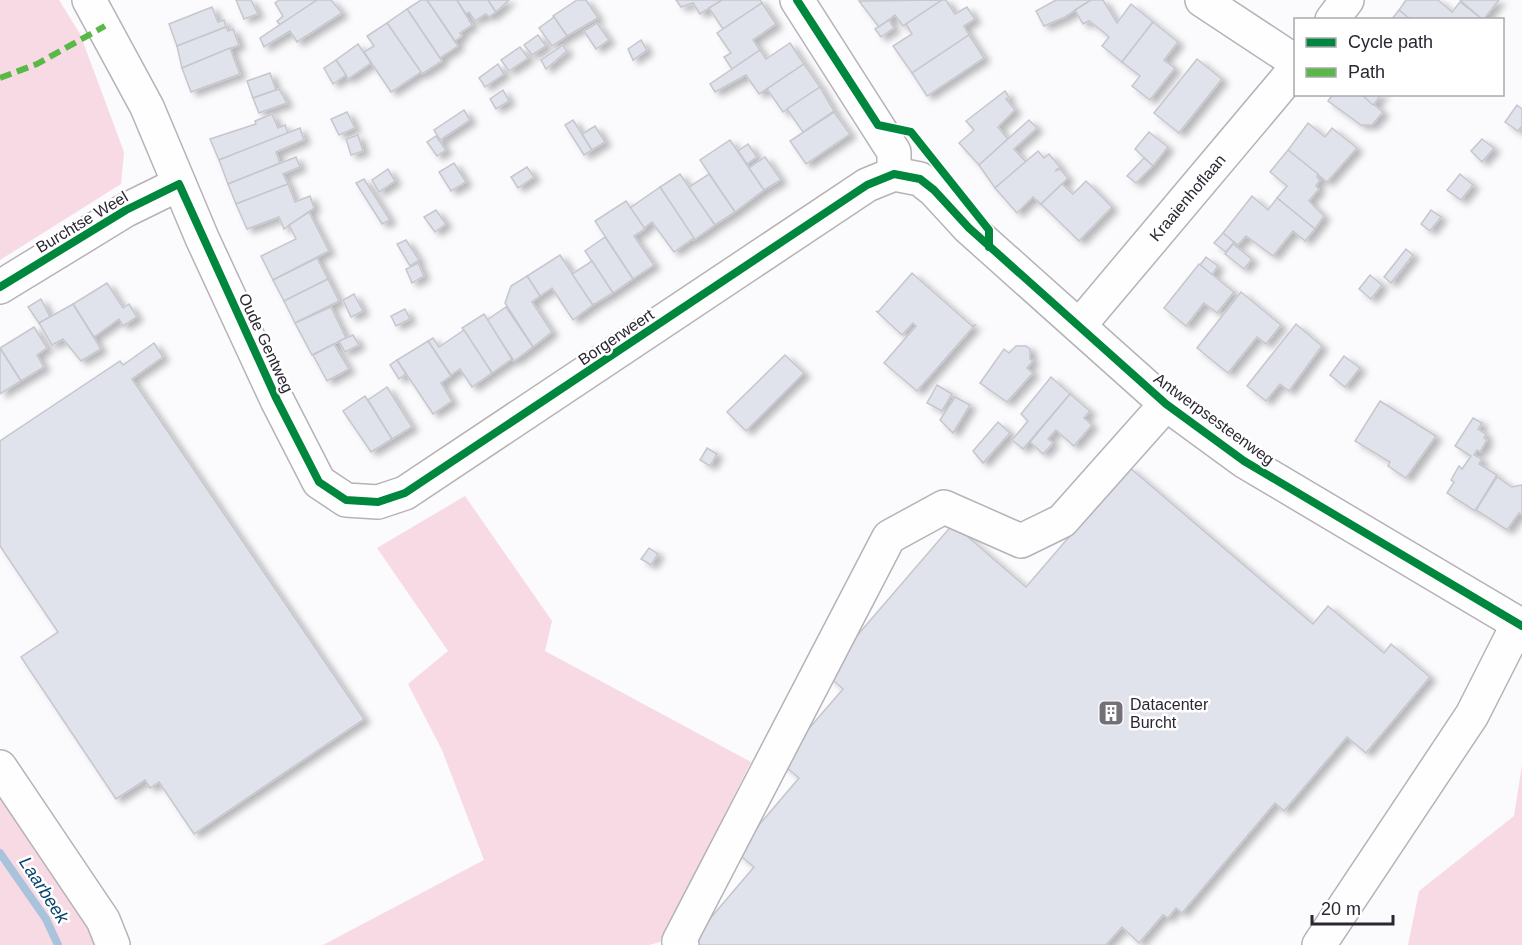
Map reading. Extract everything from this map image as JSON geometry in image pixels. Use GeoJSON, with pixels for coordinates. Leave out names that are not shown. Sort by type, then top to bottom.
{"type":"FeatureCollection","features":[{"type":"Feature","properties":{"kind":"street","name":"Oude Gentweg"},"geometry":{"type":"LineString","coordinates":[[89,0],[147,106],[179,184],[272,389],[319,482],[346,500]]}},
{"type":"Feature","properties":{"kind":"street"},"geometry":{"type":"LineString","coordinates":[[797,0],[894,152],[894,174]]}},
{"type":"Feature","properties":{"kind":"street"},"geometry":{"type":"LineString","coordinates":[[1202,0],[1294,61]]}},
{"type":"Feature","properties":{"kind":"street"},"geometry":{"type":"LineString","coordinates":[[1334,18],[1347,0]]}},
{"type":"Feature","properties":{"kind":"street","name":"Kraaienhoflaan"},"geometry":{"type":"LineString","coordinates":[[1079,326],[1294,70]]}},
{"type":"Feature","properties":{"kind":"street","name":"Antwerpsesteenweg"},"geometry":{"type":"LineString","coordinates":[[894,174],[920,179],[934,190],[969,228],[1166,404],[1244,461],[1520,625]]}},
{"type":"Feature","properties":{"kind":"street","name":"Borgerweert"},"geometry":{"type":"LineString","coordinates":[[346,500],[378,502],[405,493],[858,191],[894,174]]}},
{"type":"Feature","properties":{"kind":"street","name":"Burchtse Weel"},"geometry":{"type":"LineString","coordinates":[[0,287],[126,210],[179,184]]}},
{"type":"Feature","properties":{"kind":"street"},"geometry":{"type":"LineString","coordinates":[[682,945],[679,941],[889,537],[944,507],[1020,542],[1062,521],[1166,404]]}},
{"type":"Feature","properties":{"kind":"street"},"geometry":{"type":"LineString","coordinates":[[1319,945],[1472,715],[1520,625]]}},
{"type":"Feature","properties":{"kind":"street"},"geometry":{"type":"LineString","coordinates":[[0,767],[103,920],[113,945]]}},
{"type":"Feature","properties":{"kind":"shaded area"},"geometry":{"type":"Polygon","coordinates":[[[0,0],[59,0],[80,34],[124,152],[121,184],[0,260],[0,0]]]}},
{"type":"Feature","properties":{"kind":"shaded area"},"geometry":{"type":"Polygon","coordinates":[[[465,496],[552,621],[545,651],[751,762],[660,942],[649,945],[323,945],[484,860],[442,750],[408,684],[448,651],[377,548],[465,496]]]}},
{"type":"Feature","properties":{"kind":"shaded area"},"geometry":{"type":"Polygon","coordinates":[[[1522,765],[1522,945],[1408,945],[1419,891],[1514,816],[1522,765]]]}},
{"type":"Feature","properties":{"kind":"shaded area"},"geometry":{"type":"Polygon","coordinates":[[[0,790],[100,945],[0,945],[0,790]]]}},
{"type":"Feature","properties":{"kind":"building"},"geometry":{"type":"Polygon","coordinates":[[[236,0],[251,0],[258,14],[244,19],[236,0]]]}},
{"type":"Feature","properties":{"kind":"building"},"geometry":{"type":"Polygon","coordinates":[[[279,0],[317,0],[280,25],[277,21],[283,16],[275,3],[279,0]]]}},
{"type":"Feature","properties":{"kind":"building"},"geometry":{"type":"Polygon","coordinates":[[[317,0],[331,0],[342,13],[297,42],[290,31],[264,47],[260,38],[317,0]]]}},
{"type":"Feature","properties":{"kind":"building"},"geometry":{"type":"Polygon","coordinates":[[[421,0],[427,0],[458,46],[440,58],[407,9],[421,0]]]}},
{"type":"Feature","properties":{"kind":"building"},"geometry":{"type":"Polygon","coordinates":[[[427,0],[457,0],[472,25],[460,33],[462,36],[455,41],[427,0]]]}},
{"type":"Feature","properties":{"kind":"building"},"geometry":{"type":"Polygon","coordinates":[[[457,0],[488,0],[496,12],[489,17],[486,14],[475,21],[469,12],[466,14],[457,0]]]}},
{"type":"Feature","properties":{"kind":"building"},"geometry":{"type":"Polygon","coordinates":[[[488,0],[509,0],[496,12],[488,0]]]}},
{"type":"Feature","properties":{"kind":"building"},"geometry":{"type":"Polygon","coordinates":[[[577,0],[586,0],[598,18],[567,36],[553,16],[577,0]]]}},
{"type":"Feature","properties":{"kind":"building"},"geometry":{"type":"Polygon","coordinates":[[[676,0],[722,0],[700,14],[693,3],[681,7],[676,0]]]}},
{"type":"Feature","properties":{"kind":"building"},"geometry":{"type":"Polygon","coordinates":[[[722,0],[760,0],[762,3],[723,29],[709,8],[722,0]]]}},
{"type":"Feature","properties":{"kind":"building"},"geometry":{"type":"Polygon","coordinates":[[[942,0],[903,26],[895,15],[879,27],[859,1],[942,0]]]}},
{"type":"Feature","properties":{"kind":"building"},"geometry":{"type":"Polygon","coordinates":[[[942,0],[946,0],[955,14],[967,7],[975,19],[964,26],[969,35],[912,73],[893,46],[912,34],[906,24],[942,0]]]}},
{"type":"Feature","properties":{"kind":"building"},"geometry":{"type":"Polygon","coordinates":[[[1056,0],[1091,0],[1065,17],[1044,26],[1036,11],[1056,0]]]}},
{"type":"Feature","properties":{"kind":"building"},"geometry":{"type":"Polygon","coordinates":[[[1091,0],[1103,0],[1117,23],[1131,4],[1153,22],[1122,62],[1102,46],[1109,37],[1089,21],[1083,24],[1075,10],[1091,0]]]}},
{"type":"Feature","properties":{"kind":"building"},"geometry":{"type":"Polygon","coordinates":[[[1406,0],[1438,0],[1452,12],[1460,2],[1481,18],[1409,18],[1399,10],[1406,0]]]}},
{"type":"Feature","properties":{"kind":"building"},"geometry":{"type":"Polygon","coordinates":[[[1460,0],[1499,0],[1485,18],[1481,18],[1460,0]]]}},
{"type":"Feature","properties":{"kind":"building"},"geometry":{"type":"Polygon","coordinates":[[[762,3],[776,24],[753,40],[760,50],[732,69],[724,57],[731,53],[717,33],[762,3]]]}},
{"type":"Feature","properties":{"kind":"building"},"geometry":{"type":"Polygon","coordinates":[[[212,7],[218,22],[224,20],[226,27],[177,46],[169,24],[212,7]]]}},
{"type":"Feature","properties":{"kind":"building"},"geometry":{"type":"Polygon","coordinates":[[[407,9],[442,61],[422,74],[387,23],[407,9]]]}},
{"type":"Feature","properties":{"kind":"building"},"geometry":{"type":"Polygon","coordinates":[[[1399,10],[1409,18],[1393,18],[1399,10]]]}},
{"type":"Feature","properties":{"kind":"building"},"geometry":{"type":"Polygon","coordinates":[[[554,17],[567,36],[552,46],[539,28],[554,17]]]}},
{"type":"Feature","properties":{"kind":"building"},"geometry":{"type":"Polygon","coordinates":[[[889,20],[894,28],[881,37],[875,29],[889,20]]]}},
{"type":"Feature","properties":{"kind":"building"},"geometry":{"type":"Polygon","coordinates":[[[1153,22],[1178,42],[1164,60],[1175,68],[1150,100],[1132,86],[1140,76],[1122,62],[1153,22]]]}},
{"type":"Feature","properties":{"kind":"building"},"geometry":{"type":"Polygon","coordinates":[[[387,23],[421,72],[391,92],[364,52],[374,46],[367,36],[387,23]]]}},
{"type":"Feature","properties":{"kind":"building"},"geometry":{"type":"Polygon","coordinates":[[[597,23],[609,40],[596,49],[584,31],[597,23]]]}},
{"type":"Feature","properties":{"kind":"building"},"geometry":{"type":"Polygon","coordinates":[[[226,27],[228,31],[233,29],[239,45],[182,68],[177,46],[226,27]]]}},
{"type":"Feature","properties":{"kind":"building"},"geometry":{"type":"Polygon","coordinates":[[[538,35],[546,46],[532,55],[524,45],[538,35]]]}},
{"type":"Feature","properties":{"kind":"building"},"geometry":{"type":"Polygon","coordinates":[[[969,35],[984,58],[927,96],[912,73],[969,35]]]}},
{"type":"Feature","properties":{"kind":"building"},"geometry":{"type":"Polygon","coordinates":[[[641,40],[647,50],[633,60],[628,49],[641,40]]]}},
{"type":"Feature","properties":{"kind":"building"},"geometry":{"type":"Polygon","coordinates":[[[790,43],[804,64],[759,94],[746,75],[715,92],[710,84],[760,50],[766,59],[790,43]]]}},
{"type":"Feature","properties":{"kind":"building"},"geometry":{"type":"Polygon","coordinates":[[[358,44],[371,63],[348,79],[336,60],[358,44]]]}},
{"type":"Feature","properties":{"kind":"building"},"geometry":{"type":"Polygon","coordinates":[[[563,45],[567,51],[546,69],[541,60],[563,45]]]}},
{"type":"Feature","properties":{"kind":"building"},"geometry":{"type":"Polygon","coordinates":[[[520,47],[528,58],[509,71],[501,60],[520,47]]]}},
{"type":"Feature","properties":{"kind":"building"},"geometry":{"type":"Polygon","coordinates":[[[230,48],[240,74],[191,92],[182,68],[230,48]]]}},
{"type":"Feature","properties":{"kind":"building"},"geometry":{"type":"Polygon","coordinates":[[[1197,59],[1222,79],[1179,133],[1154,113],[1197,59]]]}},
{"type":"Feature","properties":{"kind":"building"},"geometry":{"type":"Polygon","coordinates":[[[336,60],[346,75],[333,84],[324,68],[336,60]]]}},
{"type":"Feature","properties":{"kind":"building"},"geometry":{"type":"Polygon","coordinates":[[[498,64],[504,74],[485,87],[479,78],[498,64]]]}},
{"type":"Feature","properties":{"kind":"building"},"geometry":{"type":"Polygon","coordinates":[[[804,64],[820,87],[783,112],[767,89],[804,64]]]}},
{"type":"Feature","properties":{"kind":"building"},"geometry":{"type":"Polygon","coordinates":[[[270,73],[276,90],[253,98],[247,81],[270,73]]]}},
{"type":"Feature","properties":{"kind":"building"},"geometry":{"type":"Polygon","coordinates":[[[820,87],[834,111],[803,132],[787,109],[820,87]]]}},
{"type":"Feature","properties":{"kind":"building"},"geometry":{"type":"Polygon","coordinates":[[[279,89],[287,103],[259,113],[253,98],[279,89]]]}},
{"type":"Feature","properties":{"kind":"building"},"geometry":{"type":"Polygon","coordinates":[[[503,90],[509,101],[496,109],[490,99],[503,90]]]}},
{"type":"Feature","properties":{"kind":"building"},"geometry":{"type":"Polygon","coordinates":[[[1005,91],[1009,97],[1006,99],[1015,110],[998,127],[1008,139],[979,165],[959,143],[974,130],[966,121],[1005,91]]]}},
{"type":"Feature","properties":{"kind":"building"},"geometry":{"type":"Polygon","coordinates":[[[1332,96],[1363,96],[1383,112],[1372,125],[1361,125],[1328,101],[1332,96]]]}},
{"type":"Feature","properties":{"kind":"building"},"geometry":{"type":"Polygon","coordinates":[[[1363,96],[1380,96],[1373,105],[1363,96]]]}},
{"type":"Feature","properties":{"kind":"building"},"geometry":{"type":"Polygon","coordinates":[[[1517,105],[1522,109],[1522,126],[1518,131],[1505,122],[1517,105]]]}},
{"type":"Feature","properties":{"kind":"building"},"geometry":{"type":"Polygon","coordinates":[[[464,110],[470,120],[440,140],[434,130],[464,110]]]}},
{"type":"Feature","properties":{"kind":"building"},"geometry":{"type":"Polygon","coordinates":[[[347,112],[355,128],[339,135],[331,119],[347,112]]]}},
{"type":"Feature","properties":{"kind":"building"},"geometry":{"type":"Polygon","coordinates":[[[834,112],[850,134],[806,164],[790,141],[834,112]]]}},
{"type":"Feature","properties":{"kind":"building"},"geometry":{"type":"Polygon","coordinates":[[[272,114],[278,128],[285,125],[288,133],[219,160],[210,139],[256,124],[255,121],[272,114]]]}},
{"type":"Feature","properties":{"kind":"building"},"geometry":{"type":"Polygon","coordinates":[[[573,120],[592,150],[584,155],[565,125],[573,120]]]}},
{"type":"Feature","properties":{"kind":"building"},"geometry":{"type":"Polygon","coordinates":[[[1029,120],[1037,128],[1014,149],[1026,162],[995,188],[979,165],[1029,120]]]}},
{"type":"Feature","properties":{"kind":"building"},"geometry":{"type":"Polygon","coordinates":[[[1308,123],[1325,137],[1332,128],[1357,148],[1327,182],[1288,150],[1308,123]]]}},
{"type":"Feature","properties":{"kind":"building"},"geometry":{"type":"Polygon","coordinates":[[[595,126],[605,142],[592,150],[582,134],[595,126]]]}},
{"type":"Feature","properties":{"kind":"building"},"geometry":{"type":"Polygon","coordinates":[[[300,128],[304,140],[276,152],[280,163],[228,184],[219,160],[300,128]]]}},
{"type":"Feature","properties":{"kind":"building"},"geometry":{"type":"Polygon","coordinates":[[[1149,132],[1168,147],[1153,166],[1135,149],[1149,132]]]}},
{"type":"Feature","properties":{"kind":"building"},"geometry":{"type":"Polygon","coordinates":[[[358,135],[363,151],[351,155],[346,139],[358,135]]]}},
{"type":"Feature","properties":{"kind":"building"},"geometry":{"type":"Polygon","coordinates":[[[436,136],[446,150],[437,156],[427,142],[436,136]]]}},
{"type":"Feature","properties":{"kind":"building"},"geometry":{"type":"Polygon","coordinates":[[[1482,139],[1494,148],[1482,162],[1471,151],[1482,139]]]}},
{"type":"Feature","properties":{"kind":"building"},"geometry":{"type":"Polygon","coordinates":[[[730,140],[764,190],[735,212],[700,160],[730,140]]]}},
{"type":"Feature","properties":{"kind":"building"},"geometry":{"type":"Polygon","coordinates":[[[748,144],[757,157],[747,164],[738,151],[748,144]]]}},
{"type":"Feature","properties":{"kind":"building"},"geometry":{"type":"Polygon","coordinates":[[[1288,150],[1318,174],[1317,177],[1320,180],[1316,186],[1319,189],[1309,201],[1324,216],[1315,229],[1277,198],[1287,186],[1270,172],[1288,150]]]}},
{"type":"Feature","properties":{"kind":"building"},"geometry":{"type":"Polygon","coordinates":[[[1038,151],[1044,158],[1049,154],[1060,167],[1055,171],[1060,169],[1068,178],[1041,204],[1033,197],[1017,213],[995,188],[1038,151]]]}},
{"type":"Feature","properties":{"kind":"building"},"geometry":{"type":"Polygon","coordinates":[[[296,157],[300,167],[283,174],[288,184],[236,204],[228,184],[296,157]]]}},
{"type":"Feature","properties":{"kind":"building"},"geometry":{"type":"Polygon","coordinates":[[[765,157],[781,180],[764,190],[749,168],[765,157]]]}},
{"type":"Feature","properties":{"kind":"building"},"geometry":{"type":"Polygon","coordinates":[[[1144,158],[1153,166],[1136,183],[1127,176],[1144,158]]]}},
{"type":"Feature","properties":{"kind":"building"},"geometry":{"type":"Polygon","coordinates":[[[454,163],[466,182],[451,191],[439,172],[454,163]]]}},
{"type":"Feature","properties":{"kind":"building"},"geometry":{"type":"Polygon","coordinates":[[[527,167],[534,177],[518,188],[511,177],[527,167]]]}},
{"type":"Feature","properties":{"kind":"building"},"geometry":{"type":"Polygon","coordinates":[[[388,169],[395,181],[379,192],[372,180],[388,169]]]}},
{"type":"Feature","properties":{"kind":"building"},"geometry":{"type":"Polygon","coordinates":[[[680,174],[715,225],[694,240],[660,187],[680,174]]]}},
{"type":"Feature","properties":{"kind":"building"},"geometry":{"type":"Polygon","coordinates":[[[709,174],[735,212],[715,225],[689,187],[709,174]]]}},
{"type":"Feature","properties":{"kind":"building"},"geometry":{"type":"Polygon","coordinates":[[[1460,174],[1473,185],[1461,200],[1447,190],[1460,174]]]}},
{"type":"Feature","properties":{"kind":"building"},"geometry":{"type":"Polygon","coordinates":[[[364,179],[390,220],[382,224],[356,183],[364,179]]]}},
{"type":"Feature","properties":{"kind":"building"},"geometry":{"type":"Polygon","coordinates":[[[1086,181],[1112,207],[1079,241],[1041,204],[1062,184],[1073,194],[1086,181]]]}},
{"type":"Feature","properties":{"kind":"building"},"geometry":{"type":"Polygon","coordinates":[[[288,184],[295,202],[310,196],[314,208],[284,229],[279,217],[247,229],[236,204],[288,184]]]}},
{"type":"Feature","properties":{"kind":"building"},"geometry":{"type":"Polygon","coordinates":[[[660,187],[694,238],[674,252],[652,222],[644,228],[630,208],[660,187]]]}},
{"type":"Feature","properties":{"kind":"building"},"geometry":{"type":"Polygon","coordinates":[[[1252,196],[1268,210],[1277,198],[1315,229],[1305,241],[1293,231],[1273,256],[1246,236],[1238,245],[1223,233],[1252,196]]]}},
{"type":"Feature","properties":{"kind":"building"},"geometry":{"type":"Polygon","coordinates":[[[626,201],[645,229],[634,236],[654,265],[633,279],[595,221],[626,201]]]}},
{"type":"Feature","properties":{"kind":"building"},"geometry":{"type":"Polygon","coordinates":[[[436,210],[446,224],[435,232],[424,217],[436,210]]]}},
{"type":"Feature","properties":{"kind":"building"},"geometry":{"type":"Polygon","coordinates":[[[1431,210],[1441,217],[1430,231],[1421,224],[1431,210]]]}},
{"type":"Feature","properties":{"kind":"building"},"geometry":{"type":"Polygon","coordinates":[[[309,212],[329,251],[273,280],[261,256],[296,239],[289,225],[309,212]]]}},
{"type":"Feature","properties":{"kind":"building"},"geometry":{"type":"Polygon","coordinates":[[[1223,233],[1234,242],[1226,252],[1214,243],[1223,233]]]}},
{"type":"Feature","properties":{"kind":"building"},"geometry":{"type":"Polygon","coordinates":[[[605,237],[633,279],[613,293],[585,251],[605,237]]]}},
{"type":"Feature","properties":{"kind":"building"},"geometry":{"type":"Polygon","coordinates":[[[406,240],[419,260],[410,266],[397,244],[406,240]]]}},
{"type":"Feature","properties":{"kind":"building"},"geometry":{"type":"Polygon","coordinates":[[[1233,244],[1252,259],[1244,269],[1225,254],[1233,244]]]}},
{"type":"Feature","properties":{"kind":"building"},"geometry":{"type":"Polygon","coordinates":[[[1406,249],[1413,255],[1391,283],[1384,277],[1406,249]]]}},
{"type":"Feature","properties":{"kind":"building"},"geometry":{"type":"Polygon","coordinates":[[[560,255],[593,305],[573,320],[552,288],[540,296],[527,276],[560,255]]]}},
{"type":"Feature","properties":{"kind":"building"},"geometry":{"type":"Polygon","coordinates":[[[1206,257],[1218,266],[1212,275],[1200,265],[1206,257]]]}},
{"type":"Feature","properties":{"kind":"building"},"geometry":{"type":"Polygon","coordinates":[[[317,258],[328,279],[284,301],[273,280],[317,258]]]}},
{"type":"Feature","properties":{"kind":"building"},"geometry":{"type":"Polygon","coordinates":[[[592,261],[613,293],[593,305],[572,274],[592,261]]]}},
{"type":"Feature","properties":{"kind":"building"},"geometry":{"type":"Polygon","coordinates":[[[418,263],[424,276],[412,283],[406,269],[418,263]]]}},
{"type":"Feature","properties":{"kind":"building"},"geometry":{"type":"Polygon","coordinates":[[[1199,264],[1234,292],[1217,313],[1204,303],[1186,326],[1164,308],[1199,264]]]}},
{"type":"Feature","properties":{"kind":"building"},"geometry":{"type":"Polygon","coordinates":[[[912,273],[972,326],[975,325],[917,391],[884,363],[916,326],[913,323],[902,335],[876,311],[878,312],[912,273]]]}},
{"type":"Feature","properties":{"kind":"building"},"geometry":{"type":"Polygon","coordinates":[[[1370,275],[1382,285],[1371,299],[1359,289],[1370,275]]]}},
{"type":"Feature","properties":{"kind":"building"},"geometry":{"type":"Polygon","coordinates":[[[527,276],[540,296],[532,302],[552,332],[533,347],[505,303],[511,286],[527,276]]]}},
{"type":"Feature","properties":{"kind":"building"},"geometry":{"type":"Polygon","coordinates":[[[328,279],[339,301],[295,323],[284,301],[328,279]]]}},
{"type":"Feature","properties":{"kind":"building"},"geometry":{"type":"Polygon","coordinates":[[[107,283],[123,308],[129,304],[137,317],[123,326],[119,319],[94,337],[73,304],[107,283]]]}},
{"type":"Feature","properties":{"kind":"building"},"geometry":{"type":"Polygon","coordinates":[[[1241,292],[1281,325],[1266,344],[1257,337],[1228,373],[1197,348],[1241,292]]]}},
{"type":"Feature","properties":{"kind":"building"},"geometry":{"type":"Polygon","coordinates":[[[354,294],[363,311],[351,317],[343,300],[354,294]]]}},
{"type":"Feature","properties":{"kind":"building"},"geometry":{"type":"Polygon","coordinates":[[[41,299],[50,317],[39,323],[28,307],[41,299]]]}},
{"type":"Feature","properties":{"kind":"building"},"geometry":{"type":"Polygon","coordinates":[[[73,304],[101,349],[81,361],[63,339],[52,345],[39,323],[73,304]]]}},
{"type":"Feature","properties":{"kind":"building"},"geometry":{"type":"Polygon","coordinates":[[[331,307],[346,338],[312,355],[295,323],[331,307]]]}},
{"type":"Feature","properties":{"kind":"building"},"geometry":{"type":"Polygon","coordinates":[[[506,307],[533,347],[514,361],[487,320],[506,307]]]}},
{"type":"Feature","properties":{"kind":"building"},"geometry":{"type":"Polygon","coordinates":[[[405,309],[410,319],[396,326],[391,316],[405,309]]]}},
{"type":"Feature","properties":{"kind":"building"},"geometry":{"type":"Polygon","coordinates":[[[484,314],[512,359],[492,373],[462,328],[484,314]]]}},
{"type":"Feature","properties":{"kind":"building"},"geometry":{"type":"Polygon","coordinates":[[[1296,324],[1322,346],[1289,391],[1280,384],[1266,401],[1247,386],[1296,324]]]}},
{"type":"Feature","properties":{"kind":"building"},"geometry":{"type":"Polygon","coordinates":[[[34,327],[47,348],[37,355],[44,367],[21,381],[0,348],[34,327]]]}},
{"type":"Feature","properties":{"kind":"building"},"geometry":{"type":"Polygon","coordinates":[[[464,330],[492,373],[472,387],[460,369],[451,375],[428,341],[433,338],[439,347],[464,330]]]}},
{"type":"Feature","properties":{"kind":"building"},"geometry":{"type":"Polygon","coordinates":[[[353,335],[359,345],[345,352],[339,341],[353,335]]]}},
{"type":"Feature","properties":{"kind":"building"},"geometry":{"type":"Polygon","coordinates":[[[428,341],[451,376],[441,383],[452,401],[433,414],[397,360],[428,341]]]}},
{"type":"Feature","properties":{"kind":"building"},"geometry":{"type":"Polygon","coordinates":[[[154,343],[163,357],[132,379],[364,719],[194,834],[159,782],[150,788],[145,780],[116,799],[21,657],[58,632],[0,546],[0,441],[120,361],[123,365],[154,343]]]}},
{"type":"Feature","properties":{"kind":"building"},"geometry":{"type":"Polygon","coordinates":[[[334,344],[349,369],[327,381],[313,355],[334,344]]]}},
{"type":"Feature","properties":{"kind":"building"},"geometry":{"type":"Polygon","coordinates":[[[1016,346],[1026,346],[1030,349],[1030,359],[1033,361],[1027,368],[1033,373],[1007,402],[980,383],[1004,349],[1009,353],[1016,346]]]}},
{"type":"Feature","properties":{"kind":"building"},"geometry":{"type":"Polygon","coordinates":[[[0,348],[21,381],[0,394],[0,348]]]}},
{"type":"Feature","properties":{"kind":"building"},"geometry":{"type":"Polygon","coordinates":[[[785,355],[804,373],[746,431],[727,412],[785,355]]]}},
{"type":"Feature","properties":{"kind":"building"},"geometry":{"type":"Polygon","coordinates":[[[1344,356],[1360,368],[1345,387],[1330,375],[1344,356]]]}},
{"type":"Feature","properties":{"kind":"building"},"geometry":{"type":"Polygon","coordinates":[[[397,360],[406,374],[399,379],[390,365],[397,360]]]}},
{"type":"Feature","properties":{"kind":"building"},"geometry":{"type":"Polygon","coordinates":[[[1051,377],[1070,394],[1023,449],[1012,440],[1028,421],[1021,414],[1051,377]]]}},
{"type":"Feature","properties":{"kind":"building"},"geometry":{"type":"Polygon","coordinates":[[[937,385],[952,394],[942,411],[927,403],[937,385]]]}},
{"type":"Feature","properties":{"kind":"building"},"geometry":{"type":"Polygon","coordinates":[[[387,387],[412,427],[392,439],[368,400],[387,387]]]}},
{"type":"Feature","properties":{"kind":"building"},"geometry":{"type":"Polygon","coordinates":[[[1070,394],[1090,411],[1084,418],[1092,425],[1074,446],[1056,430],[1048,439],[1053,443],[1043,454],[1030,442],[1070,394]]]}},
{"type":"Feature","properties":{"kind":"building"},"geometry":{"type":"Polygon","coordinates":[[[365,396],[392,439],[371,452],[343,411],[365,396]]]}},
{"type":"Feature","properties":{"kind":"building"},"geometry":{"type":"Polygon","coordinates":[[[955,397],[970,405],[953,433],[940,420],[955,397]]]}},
{"type":"Feature","properties":{"kind":"building"},"geometry":{"type":"Polygon","coordinates":[[[1380,401],[1436,436],[1406,478],[1388,466],[1390,462],[1355,441],[1380,401]]]}},
{"type":"Feature","properties":{"kind":"building"},"geometry":{"type":"Polygon","coordinates":[[[1473,418],[1482,423],[1478,429],[1486,434],[1484,438],[1487,440],[1480,452],[1477,450],[1474,455],[1482,459],[1479,464],[1497,475],[1475,511],[1447,493],[1454,482],[1451,480],[1459,466],[1462,469],[1471,456],[1455,446],[1473,418]]]}},
{"type":"Feature","properties":{"kind":"building"},"geometry":{"type":"Polygon","coordinates":[[[998,422],[1010,433],[983,463],[973,451],[998,422]]]}},
{"type":"Feature","properties":{"kind":"building"},"geometry":{"type":"Polygon","coordinates":[[[707,448],[717,454],[710,466],[700,460],[707,448]]]}},
{"type":"Feature","properties":{"kind":"building","name":"Datacenter Burcht"},"geometry":{"type":"Polygon","coordinates":[[[1129,467],[1313,624],[1328,606],[1384,653],[1391,644],[1430,677],[1366,753],[1347,737],[1284,811],[1275,803],[1182,913],[1176,908],[1168,918],[1163,915],[1139,943],[1122,927],[1106,945],[696,945],[691,941],[754,867],[736,852],[799,778],[780,762],[843,689],[825,673],[953,524],[1026,587],[1129,467]]]}},
{"type":"Feature","properties":{"kind":"building"},"geometry":{"type":"Polygon","coordinates":[[[1497,477],[1512,487],[1522,485],[1522,515],[1519,513],[1507,530],[1476,510],[1497,477]]]}},
{"type":"Feature","properties":{"kind":"building"},"geometry":{"type":"Polygon","coordinates":[[[649,548],[658,554],[651,565],[641,559],[649,548]]]}},
{"type":"Feature","properties":{"kind":"waterway","name":"Laarbeek"},"geometry":{"type":"LineString","coordinates":[[0,853],[46,919],[58,945]]}},
{"type":"Feature","properties":{"kind":"marked path"},"geometry":{"type":"LineString","coordinates":[[0,78],[37,64],[105,26]]}},
{"type":"Feature","properties":{"kind":"cycle path"},"geometry":{"type":"LineString","coordinates":[[797,0],[878,125],[911,132],[989,230],[989,247]]}},
{"type":"Feature","properties":{"kind":"cycle path"},"geometry":{"type":"LineString","coordinates":[[0,287],[126,210],[179,184],[277,400],[319,482],[346,500],[378,502],[405,493],[867,185],[894,174],[920,179],[934,190],[969,228],[1166,404],[1244,461],[1522,626]]}},
{"type":"Feature","properties":{"kind":"place","name":"Datacenter Burcht"},"geometry":{"type":"Point","coordinates":[1111,713]}}]}
